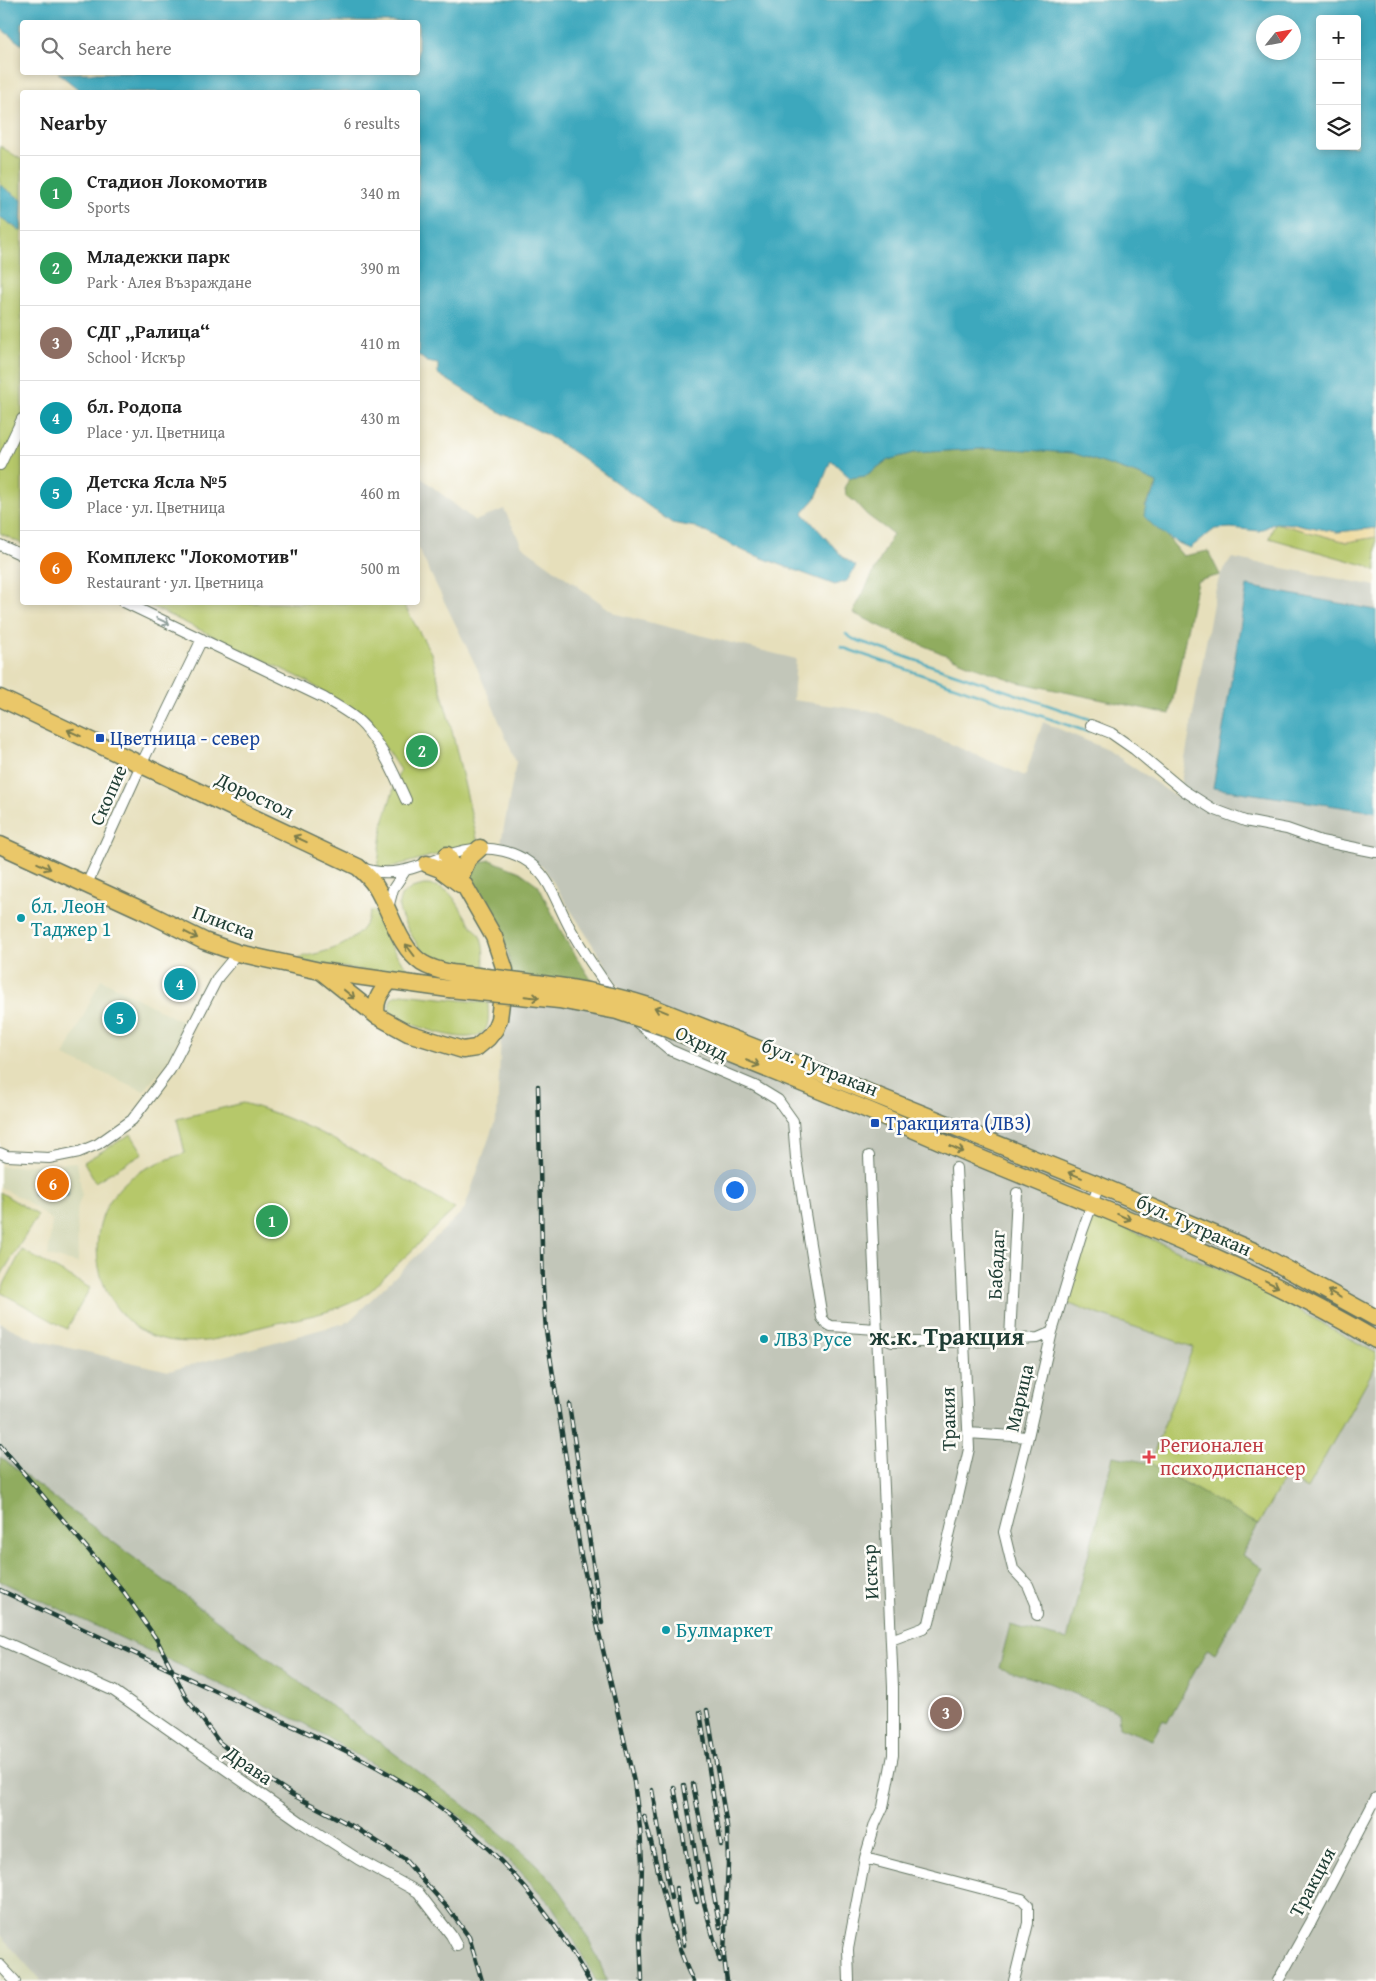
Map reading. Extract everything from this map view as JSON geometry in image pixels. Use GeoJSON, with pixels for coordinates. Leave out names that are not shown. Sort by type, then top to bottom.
{"type":"FeatureCollection","features":[{"type":"Feature","properties":{"kind":"main road","name":"Доростол"},"geometry":{"type":"LineString","coordinates":[[0,698],[358,867],[376,888],[412,954],[450,981]]}},
{"type":"Feature","properties":{"kind":"main road","name":"Плиска"},"geometry":{"type":"LineString","coordinates":[[0,845],[146,912],[204,941],[238,953],[320,971],[389,982],[450,981]]}},
{"type":"Feature","properties":{"kind":"main road"},"geometry":{"type":"LineString","coordinates":[[463,883],[468,859],[480,848]]}},
{"type":"Feature","properties":{"kind":"main road"},"geometry":{"type":"LineString","coordinates":[[320,971],[377,1016],[408,1033],[463,1050],[476,1048],[488,1038],[495,1029],[502,1002],[505,970],[494,937],[447,855]]}},
{"type":"Feature","properties":{"kind":"main road"},"geometry":{"type":"LineString","coordinates":[[427,864],[448,873],[463,883]]}},
{"type":"Feature","properties":{"kind":"main road","name":"бул. Тутракан"},"geometry":{"type":"LineString","coordinates":[[450,981],[617,1011],[851,1094],[1099,1185],[1254,1252],[1376,1318]]}},
{"type":"Feature","properties":{"kind":"main road"},"geometry":{"type":"LineString","coordinates":[[377,1016],[375,1007],[377,999],[389,982]]}},
{"type":"Feature","properties":{"kind":"main road","name":"бул. Тутракан"},"geometry":{"type":"LineString","coordinates":[[851,1094],[969,1154],[1092,1203],[1301,1297],[1376,1340]]}},
{"type":"Feature","properties":{"kind":"street"},"geometry":{"type":"LineString","coordinates":[[0,465],[20,423]]}},
{"type":"Feature","properties":{"kind":"street"},"geometry":{"type":"LineString","coordinates":[[0,545],[20,554]]}},
{"type":"Feature","properties":{"kind":"street"},"geometry":{"type":"LineString","coordinates":[[130,605],[340,707],[367,730],[389,762],[406,800]]}},
{"type":"Feature","properties":{"kind":"street","name":"Скопие"},"geometry":{"type":"LineString","coordinates":[[86,886],[141,765],[202,639]]}},
{"type":"Feature","properties":{"kind":"street"},"geometry":{"type":"LineString","coordinates":[[1091,726],[1119,739],[1183,790],[1213,809],[1245,821],[1287,829],[1321,841],[1376,852]]}},
{"type":"Feature","properties":{"kind":"street","name":"Охрид"},"geometry":{"type":"LineString","coordinates":[[358,867],[382,873],[405,871],[470,848],[495,848],[526,860],[540,872],[549,885],[588,959],[620,1005],[638,1024],[670,1050],[754,1086],[778,1100],[793,1121],[796,1158],[822,1318],[826,1324],[831,1326],[876,1329]]}},
{"type":"Feature","properties":{"kind":"street"},"geometry":{"type":"LineString","coordinates":[[388,911],[392,888],[405,871]]}},
{"type":"Feature","properties":{"kind":"street"},"geometry":{"type":"LineString","coordinates":[[0,1153],[7,1156],[49,1158],[79,1152],[98,1144],[132,1120],[170,1070],[218,977],[238,953]]}},
{"type":"Feature","properties":{"kind":"street","name":"Искър"},"geometry":{"type":"LineString","coordinates":[[848,1981],[848,1949],[865,1858],[875,1824],[883,1806],[893,1755],[890,1640],[869,1156]]}},
{"type":"Feature","properties":{"kind":"street","name":"Тракия"},"geometry":{"type":"LineString","coordinates":[[890,1640],[923,1628],[929,1623],[969,1449],[956,1168]]}},
{"type":"Feature","properties":{"kind":"street","name":"Марица"},"geometry":{"type":"LineString","coordinates":[[1037,1616],[1036,1604],[1028,1585],[1013,1569],[1004,1532],[1052,1332],[1099,1185]]}},
{"type":"Feature","properties":{"kind":"street","name":"Бабадаг"},"geometry":{"type":"LineString","coordinates":[[1010,1339],[1017,1193]]}},
{"type":"Feature","properties":{"kind":"street"},"geometry":{"type":"LineString","coordinates":[[876,1329],[885,1339],[892,1342],[964,1342],[1038,1338],[1052,1332]]}},
{"type":"Feature","properties":{"kind":"street"},"geometry":{"type":"LineString","coordinates":[[968,1434],[1028,1437]]}},
{"type":"Feature","properties":{"kind":"street","name":"Драва"},"geometry":{"type":"LineString","coordinates":[[0,1640],[114,1691],[302,1822],[358,1859],[418,1892],[451,1934],[456,1946]]}},
{"type":"Feature","properties":{"kind":"street","name":"Тракция"},"geometry":{"type":"LineString","coordinates":[[1278,1981],[1376,1798]]}},
{"type":"Feature","properties":{"kind":"street"},"geometry":{"type":"LineString","coordinates":[[865,1858],[1022,1899],[1028,1905],[1028,1922],[1014,1981]]}},
{"type":"Feature","properties":{"kind":"street"},"geometry":{"type":"LineString","coordinates":[[0,1965],[15,1981]]}},
{"type":"Feature","properties":{"kind":"shaded area"},"geometry":{"type":"Polygon","coordinates":[[[420,477],[475,521],[504,509],[522,546],[616,614],[796,659],[793,700],[876,712],[1025,776],[1043,722],[1108,750],[1178,798],[1215,592],[1220,575],[1232,558],[1376,586],[1376,610],[1247,586],[1213,787],[1376,812],[1376,1981],[41,1981],[0,1935],[0,1323],[36,1340],[169,1371],[348,1322],[464,1210],[497,1115],[501,1035],[509,979],[628,1001],[544,868],[501,843],[516,762],[477,668],[420,552],[420,477]]]}},
{"type":"Feature","properties":{"kind":"shaded area"},"geometry":{"type":"Polygon","coordinates":[[[101,979],[186,1024],[164,1066],[144,1091],[64,1056],[101,979]]]}},
{"type":"Feature","properties":{"kind":"shaded area"},"geometry":{"type":"Polygon","coordinates":[[[77,1162],[82,1195],[77,1208],[78,1263],[48,1256],[52,1220],[25,1200],[0,1187],[0,1166],[77,1162]]]}},
{"type":"Feature","properties":{"kind":"shaded area"},"geometry":{"type":"Polygon","coordinates":[[[0,1935],[41,1981],[0,1981],[0,1935]]]}},
{"type":"Feature","properties":{"kind":"green space"},"geometry":{"type":"Polygon","coordinates":[[[0,146],[20,159],[20,543],[0,533],[0,146]]]}},
{"type":"Feature","properties":{"kind":"green space"},"geometry":{"type":"Polygon","coordinates":[[[996,448],[1073,453],[1158,483],[1145,506],[1150,522],[1165,534],[1183,556],[1208,551],[1220,575],[1197,581],[1170,714],[1017,682],[903,637],[853,613],[893,534],[867,515],[846,495],[845,486],[850,478],[865,476],[888,460],[913,453],[996,448]]]}},
{"type":"Feature","properties":{"kind":"green space"},"geometry":{"type":"Polygon","coordinates":[[[1275,523],[1347,542],[1376,537],[1376,571],[1368,566],[1269,538],[1275,523]]]}},
{"type":"Feature","properties":{"kind":"green space"},"geometry":{"type":"Polygon","coordinates":[[[148,605],[404,605],[431,653],[452,731],[478,843],[377,871],[384,819],[400,770],[371,726],[307,681],[148,605]]]}},
{"type":"Feature","properties":{"kind":"green space"},"geometry":{"type":"Polygon","coordinates":[[[490,860],[520,872],[538,885],[565,939],[599,992],[510,976],[509,958],[503,935],[468,883],[475,867],[481,862],[490,860]]]}},
{"type":"Feature","properties":{"kind":"green space"},"geometry":{"type":"Polygon","coordinates":[[[424,885],[441,888],[455,900],[481,939],[484,969],[439,963],[428,957],[412,937],[401,914],[399,905],[401,896],[412,888],[424,885]]]}},
{"type":"Feature","properties":{"kind":"green space"},"geometry":{"type":"Polygon","coordinates":[[[374,910],[399,958],[414,973],[424,979],[305,962],[299,957],[333,949],[352,939],[367,922],[371,911],[374,910]]]}},
{"type":"Feature","properties":{"kind":"green space"},"geometry":{"type":"Polygon","coordinates":[[[402,994],[488,1003],[487,1027],[478,1035],[468,1037],[456,1036],[443,1034],[397,1019],[390,1013],[389,1004],[392,997],[402,994]]]}},
{"type":"Feature","properties":{"kind":"green space"},"geometry":{"type":"Polygon","coordinates":[[[243,1103],[271,1112],[326,1135],[455,1209],[373,1289],[351,1303],[315,1315],[206,1341],[174,1341],[158,1338],[144,1332],[127,1320],[114,1304],[105,1287],[99,1267],[97,1247],[100,1227],[106,1208],[117,1191],[131,1177],[185,1153],[177,1119],[243,1103]]]}},
{"type":"Feature","properties":{"kind":"green space"},"geometry":{"type":"Polygon","coordinates":[[[131,1134],[143,1153],[95,1182],[84,1162],[131,1134]]]}},
{"type":"Feature","properties":{"kind":"green space"},"geometry":{"type":"Polygon","coordinates":[[[0,1192],[38,1215],[0,1277],[0,1192]]]}},
{"type":"Feature","properties":{"kind":"green space"},"geometry":{"type":"Polygon","coordinates":[[[1095,1214],[1250,1283],[1376,1353],[1376,1365],[1307,1489],[1285,1477],[1258,1525],[1150,1463],[1193,1347],[1066,1303],[1084,1241],[1095,1214]]]}},
{"type":"Feature","properties":{"kind":"green space"},"geometry":{"type":"Polygon","coordinates":[[[22,1250],[90,1288],[67,1329],[0,1292],[22,1250]]]}},
{"type":"Feature","properties":{"kind":"green space"},"geometry":{"type":"Polygon","coordinates":[[[1113,1456],[1150,1463],[1258,1525],[1242,1555],[1263,1568],[1215,1653],[1207,1649],[1167,1723],[1163,1720],[1152,1740],[1119,1727],[1118,1712],[1049,1683],[999,1668],[1010,1625],[1067,1640],[1113,1456]]]}},
{"type":"Feature","properties":{"kind":"green space"},"geometry":{"type":"Polygon","coordinates":[[[0,1457],[487,1823],[526,1855],[557,1886],[574,1912],[607,1981],[596,1981],[572,1937],[552,1906],[519,1870],[461,1817],[303,1723],[0,1581],[0,1457]]]}},
{"type":"Feature","properties":{"kind":"sand"},"geometry":{"type":"Polygon","coordinates":[[[1275,523],[1296,524],[1337,532],[1376,528],[1376,537],[1347,542],[1275,523]]]}},
{"type":"Feature","properties":{"kind":"water"},"geometry":{"type":"Polygon","coordinates":[[[0,0],[1376,0],[1376,528],[1337,532],[1296,524],[1275,523],[1259,531],[1231,528],[1215,529],[1190,548],[1165,535],[1144,516],[1146,505],[1157,483],[1073,453],[996,448],[913,453],[888,460],[865,476],[850,478],[831,460],[816,498],[803,513],[844,558],[856,566],[847,581],[835,585],[746,552],[695,527],[672,523],[578,455],[547,435],[496,410],[438,374],[438,364],[427,362],[420,357],[420,90],[78,90],[61,75],[420,75],[420,20],[20,20],[20,43],[0,28],[0,0]]]}},
{"type":"Feature","properties":{"kind":"water"},"geometry":{"type":"Polygon","coordinates":[[[0,185],[20,199],[20,230],[0,217],[0,185]]]}},
{"type":"Feature","properties":{"kind":"water"},"geometry":{"type":"Polygon","coordinates":[[[1247,586],[1376,610],[1376,812],[1213,788],[1247,586]]]}},
{"type":"Feature","properties":{"kind":"water"},"geometry":{"type":"Polygon","coordinates":[[[68,1178],[68,1196],[34,1195],[33,1179],[68,1178]]]}},
{"type":"Feature","properties":{"kind":"waterway"},"geometry":{"type":"LineString","coordinates":[[846,634],[853,639],[1092,720]]}},
{"type":"Feature","properties":{"kind":"waterway"},"geometry":{"type":"LineString","coordinates":[[841,647],[1088,732]]}},
{"type":"Feature","properties":{"kind":"railway"},"geometry":{"type":"LineString","coordinates":[[538,1086],[543,1287],[546,1330],[581,1556],[634,1782],[642,1863],[640,1935],[642,1981]]}},
{"type":"Feature","properties":{"kind":"railway"},"geometry":{"type":"LineString","coordinates":[[569,1404],[602,1623]]}},
{"type":"Feature","properties":{"kind":"railway"},"geometry":{"type":"LineString","coordinates":[[0,1445],[124,1592],[157,1640],[187,1699],[219,1742],[246,1764],[293,1795],[356,1828],[404,1859],[447,1907],[469,1937],[482,1981]]}},
{"type":"Feature","properties":{"kind":"railway"},"geometry":{"type":"LineString","coordinates":[[0,1590],[331,1744],[370,1763],[420,1794],[450,1815],[503,1864],[550,1919],[589,1981]]}},
{"type":"Feature","properties":{"kind":"railway"},"geometry":{"type":"LineString","coordinates":[[707,1710],[727,1826],[728,1864],[724,1954]]}},
{"type":"Feature","properties":{"kind":"railway"},"geometry":{"type":"LineString","coordinates":[[700,1712],[721,1845]]}},
{"type":"Feature","properties":{"kind":"railway"},"geometry":{"type":"LineString","coordinates":[[693,1784],[720,1927]]}},
{"type":"Feature","properties":{"kind":"railway"},"geometry":{"type":"LineString","coordinates":[[684,1785],[703,1900],[720,1961]]}},
{"type":"Feature","properties":{"kind":"railway"},"geometry":{"type":"LineString","coordinates":[[674,1787],[690,1875],[697,1902]]}},
{"type":"Feature","properties":{"kind":"railway"},"geometry":{"type":"LineString","coordinates":[[652,1790],[671,1898]]}},
{"type":"Feature","properties":{"kind":"railway"},"geometry":{"type":"LineString","coordinates":[[644,1816],[677,1941],[693,1981]]}},
{"type":"Feature","properties":{"kind":"railway"},"geometry":{"type":"LineString","coordinates":[[676,1888],[684,1945]]}},
{"type":"Feature","properties":{"kind":"railway"},"geometry":{"type":"LineString","coordinates":[[723,1949],[727,1981]]}},
{"type":"Feature","properties":{"kind":"place","name":"Цветница - север"},"geometry":{"type":"Point","coordinates":[100,738]}},
{"type":"Feature","properties":{"kind":"place","name":"Младежки парк"},"geometry":{"type":"Point","coordinates":[422,751]}},
{"type":"Feature","properties":{"kind":"place","name":"бл. Леон Таджер 1"},"geometry":{"type":"Point","coordinates":[21,918]}},
{"type":"Feature","properties":{"kind":"place","name":"бл. Родопа"},"geometry":{"type":"Point","coordinates":[180,984]}},
{"type":"Feature","properties":{"kind":"place","name":"Детска Ясла №5"},"geometry":{"type":"Point","coordinates":[120,1018]}},
{"type":"Feature","properties":{"kind":"place","name":"Тракцията (ЛВЗ)"},"geometry":{"type":"Point","coordinates":[875,1123]}},
{"type":"Feature","properties":{"kind":"place","name":"Комплекс \"Локомотив\""},"geometry":{"type":"Point","coordinates":[53,1184]}},
{"type":"Feature","properties":{"kind":"place","name":"Стадион Локомотив"},"geometry":{"type":"Point","coordinates":[272,1221]}},
{"type":"Feature","properties":{"kind":"place","name":"ЛВЗ Русе"},"geometry":{"type":"Point","coordinates":[764,1339]}},
{"type":"Feature","properties":{"kind":"place","name":"Регионален психодиспансер"},"geometry":{"type":"Point","coordinates":[1149,1457]}},
{"type":"Feature","properties":{"kind":"place","name":"Булмаркет"},"geometry":{"type":"Point","coordinates":[666,1630]}},
{"type":"Feature","properties":{"kind":"place","name":"СДГ „Ралица“"},"geometry":{"type":"Point","coordinates":[946,1713]}},
{"type":"Feature","properties":{"kind":"district","name":"ж.к. Тракция"},"geometry":{"type":"Point","coordinates":[947,1336]}}]}
